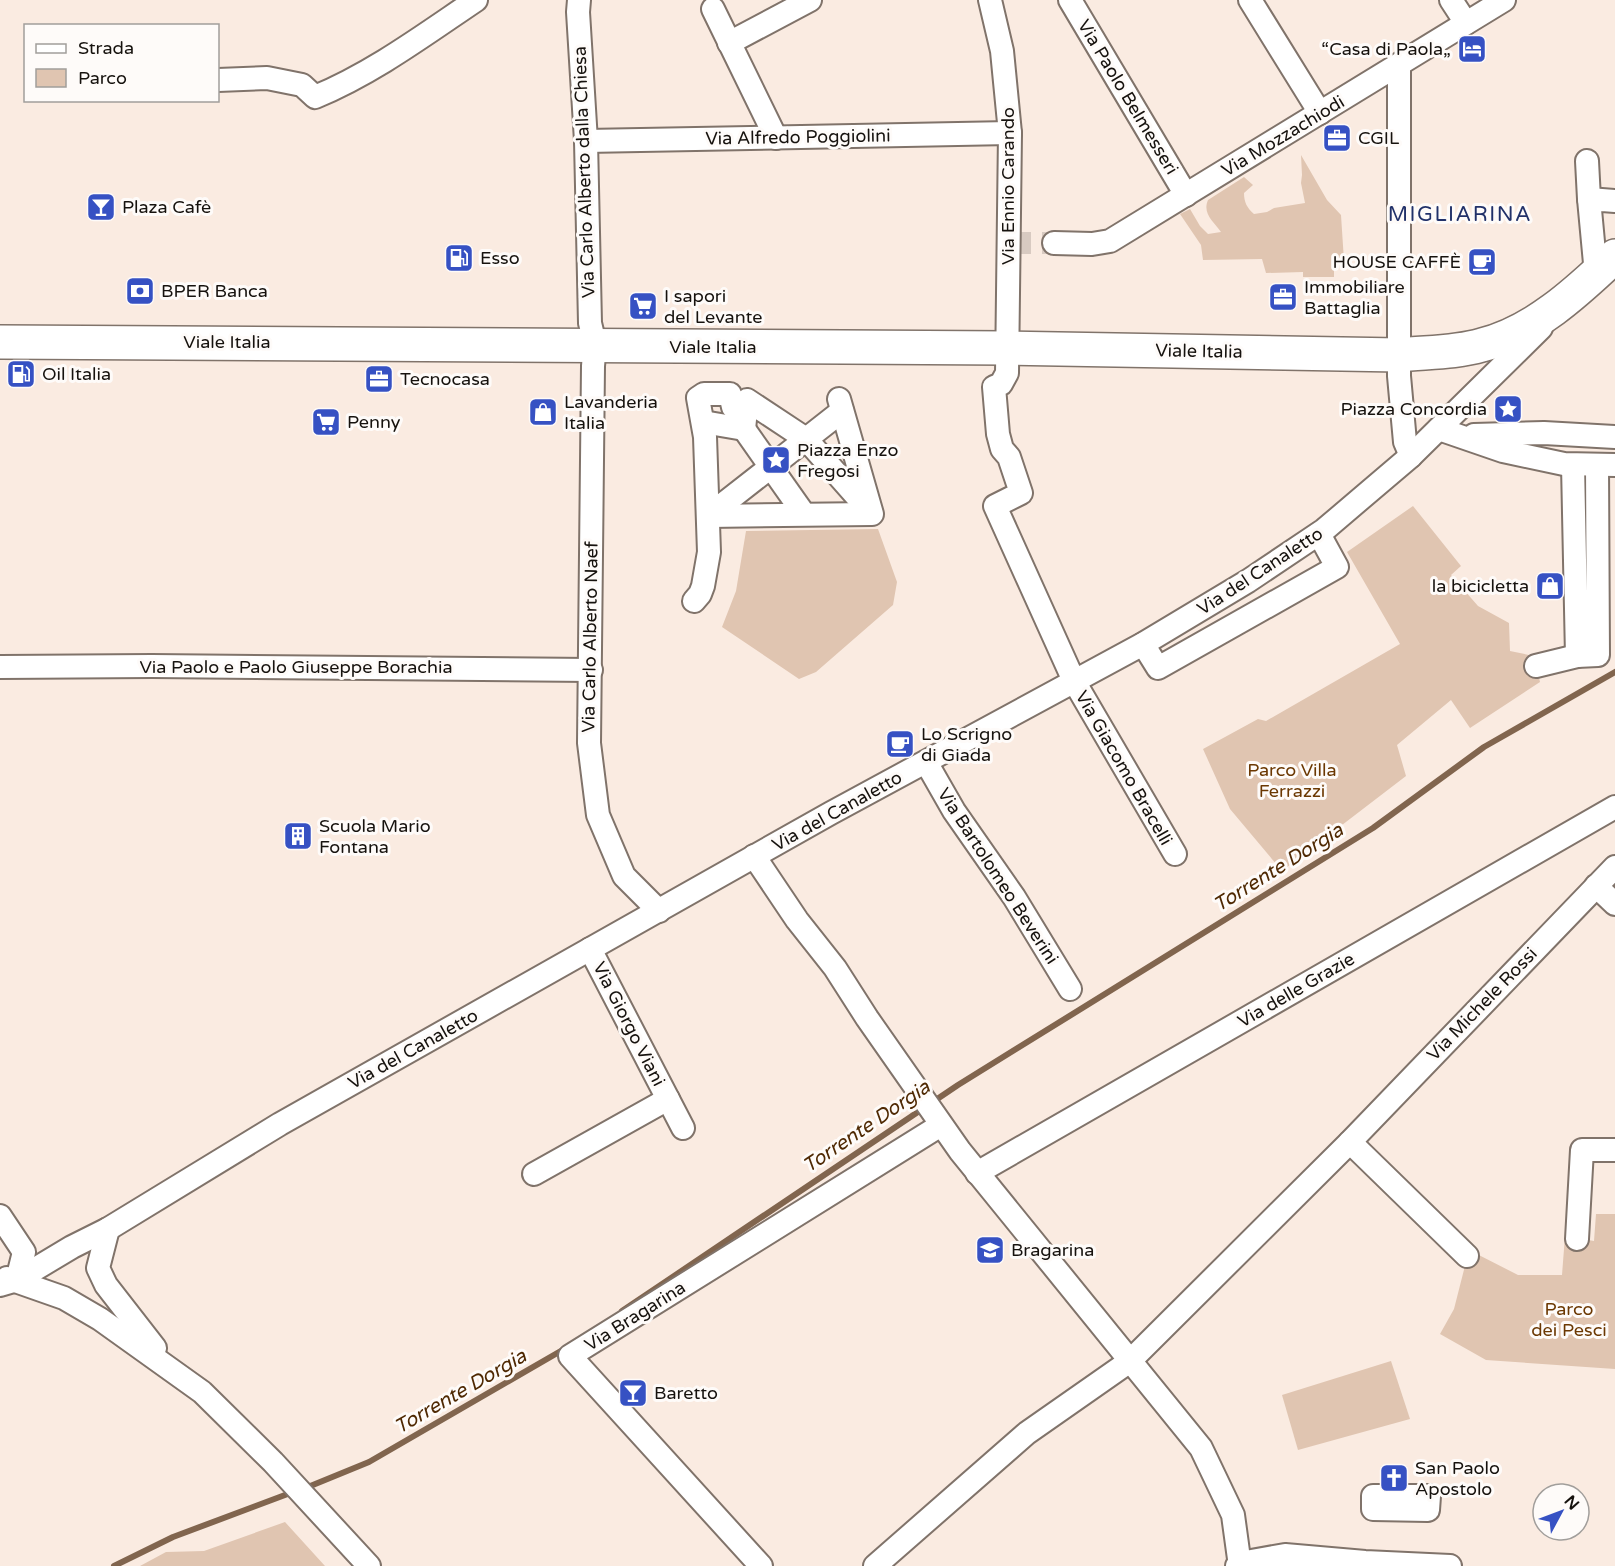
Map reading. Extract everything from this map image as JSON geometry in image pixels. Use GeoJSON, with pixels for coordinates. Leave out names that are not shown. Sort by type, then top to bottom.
{"type":"FeatureCollection","features":[{"type":"Feature","properties":{"kind":"main road","name":"Viale Italia"},"geometry":{"type":"LineString","coordinates":[[0,342],[595,344],[1007,360],[1412,353],[1454,351],[1500,340],[1530,324],[1597,273]]}},
{"type":"Feature","properties":{"kind":"street"},"geometry":{"type":"LineString","coordinates":[[219,80],[267,78],[302,85],[315,97],[335,89],[393,56],[476,0]]}},
{"type":"Feature","properties":{"kind":"street"},"geometry":{"type":"LineString","coordinates":[[729,43],[810,0]]}},
{"type":"Feature","properties":{"kind":"street","name":"Via Ennio Carando"},"geometry":{"type":"LineString","coordinates":[[990,0],[1002,51],[1010,133],[1007,360]]}},
{"type":"Feature","properties":{"kind":"street","name":"Via Paolo Belmesseri"},"geometry":{"type":"LineString","coordinates":[[1070,0],[1186,195]]}},
{"type":"Feature","properties":{"kind":"street"},"geometry":{"type":"LineString","coordinates":[[1250,0],[1320,113]]}},
{"type":"Feature","properties":{"kind":"street"},"geometry":{"type":"LineString","coordinates":[[1451,0],[1466,23]]}},
{"type":"Feature","properties":{"kind":"street","name":"Via Mozzachiodi"},"geometry":{"type":"LineString","coordinates":[[1054,243],[1092,244],[1110,241],[1504,0]]}},
{"type":"Feature","properties":{"kind":"street","name":"Via Carlo Alberto dalla Chiesa"},"geometry":{"type":"LineString","coordinates":[[577,4],[586,141],[590,323],[595,344]]}},
{"type":"Feature","properties":{"kind":"street"},"geometry":{"type":"LineString","coordinates":[[713,9],[776,138]]}},
{"type":"Feature","properties":{"kind":"street"},"geometry":{"type":"LineString","coordinates":[[1399,65],[1412,353],[1398,376],[1405,442],[1411,456]]}},
{"type":"Feature","properties":{"kind":"street","name":"Via Alfredo Poggiolini"},"geometry":{"type":"LineString","coordinates":[[586,141],[1010,133]]}},
{"type":"Feature","properties":{"kind":"street"},"geometry":{"type":"LineString","coordinates":[[1587,161],[1597,273]]}},
{"type":"Feature","properties":{"kind":"street"},"geometry":{"type":"LineString","coordinates":[[1589,199],[1615,201]]}},
{"type":"Feature","properties":{"kind":"street","name":"Via del Canaletto"},"geometry":{"type":"LineString","coordinates":[[6,1281],[108,1229],[280,1124],[754,856],[1143,644],[1248,581],[1319,534],[1411,456],[1448,432],[1597,273]]}},
{"type":"Feature","properties":{"kind":"street","name":"Via Carlo Alberto Naef"},"geometry":{"type":"LineString","coordinates":[[595,344],[589,743],[598,815],[624,876],[659,911]]}},
{"type":"Feature","properties":{"kind":"street","name":"Via Giacomo Bracelli"},"geometry":{"type":"LineString","coordinates":[[1007,360],[1001,384],[994,387],[998,434],[1002,449],[1009,457],[1022,493],[995,506],[1074,681],[1175,854]]}},
{"type":"Feature","properties":{"kind":"street"},"geometry":{"type":"LineString","coordinates":[[694,601],[703,586],[709,552],[705,437],[698,398],[704,394],[806,439],[872,514]]}},
{"type":"Feature","properties":{"kind":"street"},"geometry":{"type":"LineString","coordinates":[[708,516],[806,439],[840,405],[872,514]]}},
{"type":"Feature","properties":{"kind":"street"},"geometry":{"type":"LineString","coordinates":[[703,422],[738,408]]}},
{"type":"Feature","properties":{"kind":"street"},"geometry":{"type":"LineString","coordinates":[[738,408],[771,466],[804,514]]}},
{"type":"Feature","properties":{"kind":"street"},"geometry":{"type":"LineString","coordinates":[[1448,432],[1544,433],[1615,437]]}},
{"type":"Feature","properties":{"kind":"street"},"geometry":{"type":"LineString","coordinates":[[1448,432],[1503,451],[1573,465],[1606,465],[1598,655],[1577,656],[1536,666]]}},
{"type":"Feature","properties":{"kind":"street"},"geometry":{"type":"LineString","coordinates":[[1573,465],[1577,656]]}},
{"type":"Feature","properties":{"kind":"street"},"geometry":{"type":"LineString","coordinates":[[708,516],[872,514]]}},
{"type":"Feature","properties":{"kind":"street"},"geometry":{"type":"LineString","coordinates":[[1143,644],[1158,668],[1337,567],[1319,534]]}},
{"type":"Feature","properties":{"kind":"street","name":"Via Paolo e Paolo Giuseppe Borachia"},"geometry":{"type":"LineString","coordinates":[[0,667],[591,670]]}},
{"type":"Feature","properties":{"kind":"street","name":"Via Bartolomeo Beverini"},"geometry":{"type":"LineString","coordinates":[[926,762],[954,811],[1014,897],[1070,989]]}},
{"type":"Feature","properties":{"kind":"street","name":"Via delle Grazie"},"geometry":{"type":"LineString","coordinates":[[977,1173],[1615,807]]}},
{"type":"Feature","properties":{"kind":"street"},"geometry":{"type":"LineString","coordinates":[[754,856],[797,920],[835,968],[920,1096],[977,1173],[1201,1448],[1233,1515],[1239,1565],[1285,1555],[1450,1566]]}},
{"type":"Feature","properties":{"kind":"street","name":"Via Michele Rossi"},"geometry":{"type":"LineString","coordinates":[[1130,1361],[1350,1142],[1615,867]]}},
{"type":"Feature","properties":{"kind":"street"},"geometry":{"type":"LineString","coordinates":[[1596,886],[1615,904]]}},
{"type":"Feature","properties":{"kind":"street","name":"Via Giorgo Viani"},"geometry":{"type":"LineString","coordinates":[[590,949],[683,1128]]}},
{"type":"Feature","properties":{"kind":"street","name":"Via Giorgo Viani"},"geometry":{"type":"LineString","coordinates":[[534,1174],[668,1099]]}},
{"type":"Feature","properties":{"kind":"street","name":"Via Bragarina"},"geometry":{"type":"LineString","coordinates":[[761,1566],[570,1356],[941,1125]]}},
{"type":"Feature","properties":{"kind":"street"},"geometry":{"type":"LineString","coordinates":[[1350,1142],[1467,1256]]}},
{"type":"Feature","properties":{"kind":"street"},"geometry":{"type":"LineString","coordinates":[[1578,1239],[1582,1150],[1615,1150]]}},
{"type":"Feature","properties":{"kind":"street"},"geometry":{"type":"LineString","coordinates":[[0,1216],[24,1252],[6,1281],[64,1298],[100,1319],[202,1392],[273,1462],[369,1566]]}},
{"type":"Feature","properties":{"kind":"street"},"geometry":{"type":"LineString","coordinates":[[108,1229],[98,1268],[106,1285],[168,1366]]}},
{"type":"Feature","properties":{"kind":"street"},"geometry":{"type":"LineString","coordinates":[[876,1566],[1027,1433],[1130,1361]]}},
{"type":"Feature","properties":{"kind":"green space"},"geometry":{"type":"Polygon","coordinates":[[[1301,155],[1327,200],[1341,215],[1344,261],[1334,260],[1334,277],[1303,277],[1303,272],[1266,273],[1262,259],[1203,260],[1201,245],[1180,214],[1190,209],[1200,226],[1208,234],[1221,232],[1208,214],[1208,200],[1244,177],[1253,185],[1244,193],[1246,205],[1254,214],[1305,203],[1301,183],[1301,155]]]}},
{"type":"Feature","properties":{"kind":"green space","name":"Parco Villa Ferrazzi"},"geometry":{"type":"Polygon","coordinates":[[[1413,506],[1461,566],[1451,575],[1478,606],[1509,623],[1510,651],[1534,656],[1540,682],[1470,728],[1451,700],[1397,745],[1406,776],[1282,871],[1230,809],[1203,749],[1258,719],[1266,721],[1400,644],[1347,552],[1413,506]]]}},
{"type":"Feature","properties":{"kind":"green space"},"geometry":{"type":"Polygon","coordinates":[[[878,529],[897,582],[893,605],[816,672],[799,679],[722,627],[736,591],[746,531],[878,529]]]}},
{"type":"Feature","properties":{"kind":"green space","name":"Parco dei Pesci"},"geometry":{"type":"Polygon","coordinates":[[[1596,1214],[1615,1214],[1615,1369],[1486,1360],[1440,1334],[1454,1309],[1469,1250],[1518,1275],[1562,1275],[1565,1236],[1594,1241],[1596,1214]]]}},
{"type":"Feature","properties":{"kind":"green space"},"geometry":{"type":"Polygon","coordinates":[[[1391,1361],[1410,1419],[1298,1450],[1282,1395],[1391,1361]]]}},
{"type":"Feature","properties":{"kind":"green space"},"geometry":{"type":"Polygon","coordinates":[[[285,1522],[325,1566],[140,1566],[166,1552],[204,1551],[285,1522]]]}},
{"type":"Feature","properties":{"kind":"waterway","name":"Torrente Dorgia"},"geometry":{"type":"LineString","coordinates":[[622,1311],[958,1085],[1373,828],[1484,747],[1615,672]]}},
{"type":"Feature","properties":{"kind":"waterway","name":"Torrente Dorgia"},"geometry":{"type":"LineString","coordinates":[[303,1489],[369,1462],[566,1348]]}},
{"type":"Feature","properties":{"kind":"waterway","name":"Torrente Dorgia"},"geometry":{"type":"LineString","coordinates":[[114,1566],[173,1537],[293,1492]]}},
{"type":"Feature","properties":{"kind":"tunnel"},"geometry":{"type":"LineString","coordinates":[[1009,243],[1054,243]]}},
{"type":"Feature","properties":{"kind":"place","name":"“Casa di Paola„"},"geometry":{"type":"Point","coordinates":[1472,49]}},
{"type":"Feature","properties":{"kind":"place","name":"CGIL"},"geometry":{"type":"Point","coordinates":[1337,138]}},
{"type":"Feature","properties":{"kind":"place","name":"Plaza Cafè"},"geometry":{"type":"Point","coordinates":[101,207]}},
{"type":"Feature","properties":{"kind":"place","name":"Esso"},"geometry":{"type":"Point","coordinates":[459,258]}},
{"type":"Feature","properties":{"kind":"place","name":"HOUSE CAFFÈ"},"geometry":{"type":"Point","coordinates":[1482,262]}},
{"type":"Feature","properties":{"kind":"place","name":"BPER Banca"},"geometry":{"type":"Point","coordinates":[140,291]}},
{"type":"Feature","properties":{"kind":"place","name":"Immobiliare Battaglia"},"geometry":{"type":"Point","coordinates":[1283,297]}},
{"type":"Feature","properties":{"kind":"place","name":"I sapori del Levante"},"geometry":{"type":"Point","coordinates":[643,306]}},
{"type":"Feature","properties":{"kind":"place","name":"Oil Italia"},"geometry":{"type":"Point","coordinates":[21,374]}},
{"type":"Feature","properties":{"kind":"place","name":"Tecnocasa"},"geometry":{"type":"Point","coordinates":[379,379]}},
{"type":"Feature","properties":{"kind":"place","name":"Piazza Concordia"},"geometry":{"type":"Point","coordinates":[1508,409]}},
{"type":"Feature","properties":{"kind":"place","name":"Lavanderia Italia"},"geometry":{"type":"Point","coordinates":[543,412]}},
{"type":"Feature","properties":{"kind":"place","name":"Penny"},"geometry":{"type":"Point","coordinates":[326,422]}},
{"type":"Feature","properties":{"kind":"place","name":"Piazza Enzo Fregosi"},"geometry":{"type":"Point","coordinates":[776,460]}},
{"type":"Feature","properties":{"kind":"place","name":"la bicicletta"},"geometry":{"type":"Point","coordinates":[1550,586]}},
{"type":"Feature","properties":{"kind":"place","name":"Lo Scrigno di Giada"},"geometry":{"type":"Point","coordinates":[900,744]}},
{"type":"Feature","properties":{"kind":"place","name":"Scuola Mario Fontana"},"geometry":{"type":"Point","coordinates":[298,836]}},
{"type":"Feature","properties":{"kind":"place","name":"Bragarina"},"geometry":{"type":"Point","coordinates":[990,1250]}},
{"type":"Feature","properties":{"kind":"place","name":"Baretto"},"geometry":{"type":"Point","coordinates":[633,1393]}},
{"type":"Feature","properties":{"kind":"place","name":"San Paolo Apostolo"},"geometry":{"type":"Point","coordinates":[1394,1478]}},
{"type":"Feature","properties":{"kind":"district","name":"MIGLIARINA"},"geometry":{"type":"Point","coordinates":[1460,214]}}]}
